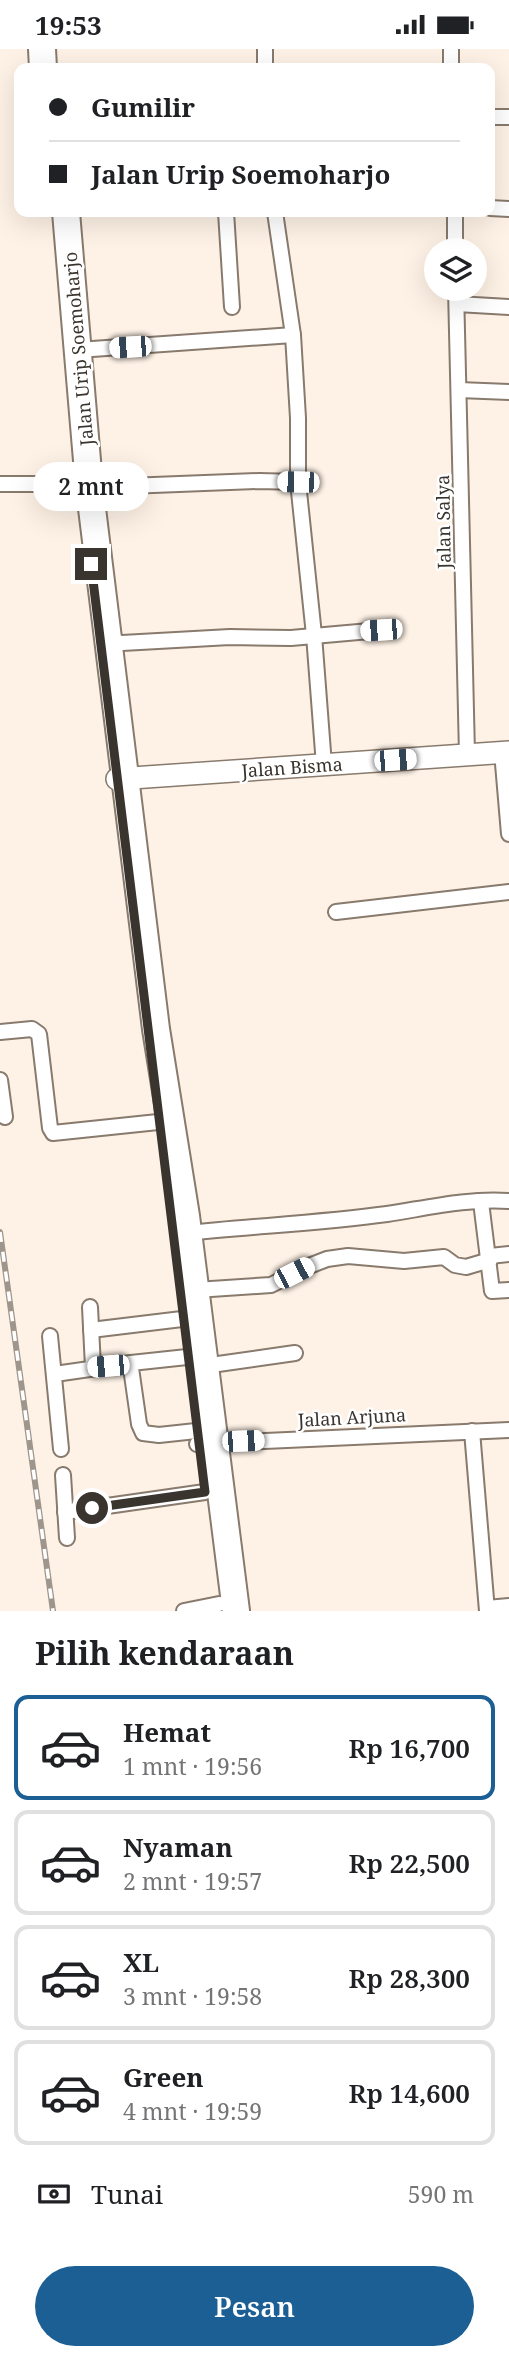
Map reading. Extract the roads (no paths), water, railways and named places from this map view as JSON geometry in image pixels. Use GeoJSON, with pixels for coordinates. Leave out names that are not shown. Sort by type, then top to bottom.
{"type":"FeatureCollection","features":[{"type":"Feature","properties":{"kind":"highway","name":"Jalan Urip Soemoharjo"},"geometry":{"type":"LineString","coordinates":[[57,217],[158,1122],[182,1319],[196,1362]]}},
{"type":"Feature","properties":{"kind":"highway","name":"Jalan Urip Soemoharjo"},"geometry":{"type":"LineString","coordinates":[[66,217],[78,350],[85,484],[109,640],[121,779],[196,1290],[196,1362],[205,1492],[225,1609]]}},
{"type":"Feature","properties":{"kind":"highway","name":"Jalan Urip Soemoharjo"},"geometry":{"type":"LineString","coordinates":[[202,1439],[225,1609]]}},
{"type":"Feature","properties":{"kind":"street"},"geometry":{"type":"LineString","coordinates":[[226,217],[232,307]]}},
{"type":"Feature","properties":{"kind":"street"},"geometry":{"type":"LineString","coordinates":[[276,217],[293,335],[298,418],[298,482],[324,765]]}},
{"type":"Feature","properties":{"kind":"street"},"geometry":{"type":"LineString","coordinates":[[454,217],[455,238]]}},
{"type":"Feature","properties":{"kind":"street","name":"Jalan Salya"},"geometry":{"type":"LineString","coordinates":[[457,301],[467,754]]}},
{"type":"Feature","properties":{"kind":"street"},"geometry":{"type":"LineString","coordinates":[[481,301],[509,307]]}},
{"type":"Feature","properties":{"kind":"street"},"geometry":{"type":"LineString","coordinates":[[78,350],[293,335]]}},
{"type":"Feature","properties":{"kind":"street"},"geometry":{"type":"LineString","coordinates":[[459,390],[509,392]]}},
{"type":"Feature","properties":{"kind":"street"},"geometry":{"type":"LineString","coordinates":[[0,484],[85,484],[102,487],[298,482]]}},
{"type":"Feature","properties":{"kind":"street"},"geometry":{"type":"LineString","coordinates":[[109,640],[122,643],[230,637],[291,638],[381,630]]}},
{"type":"Feature","properties":{"kind":"street"},"geometry":{"type":"LineString","coordinates":[[506,752],[509,834]]}},
{"type":"Feature","properties":{"kind":"street","name":"Jalan Bisma"},"geometry":{"type":"LineString","coordinates":[[121,779],[506,752]]}},
{"type":"Feature","properties":{"kind":"street"},"geometry":{"type":"LineString","coordinates":[[336,912],[509,892]]}},
{"type":"Feature","properties":{"kind":"street"},"geometry":{"type":"LineString","coordinates":[[0,1032],[32,1029],[39,1034],[53,1133],[158,1122]]}},
{"type":"Feature","properties":{"kind":"street"},"geometry":{"type":"LineString","coordinates":[[0,1080],[5,1117]]}},
{"type":"Feature","properties":{"kind":"street"},"geometry":{"type":"LineString","coordinates":[[188,1233],[387,1214],[457,1202],[509,1201]]}},
{"type":"Feature","properties":{"kind":"street"},"geometry":{"type":"LineString","coordinates":[[481,1202],[492,1291],[509,1290]]}},
{"type":"Feature","properties":{"kind":"street"},"geometry":{"type":"LineString","coordinates":[[196,1290],[271,1285],[327,1259],[348,1256],[404,1261],[443,1258],[455,1265],[467,1267],[509,1254]]}},
{"type":"Feature","properties":{"kind":"street"},"geometry":{"type":"LineString","coordinates":[[90,1307],[93,1367]]}},
{"type":"Feature","properties":{"kind":"street"},"geometry":{"type":"LineString","coordinates":[[91,1330],[182,1319]]}},
{"type":"Feature","properties":{"kind":"street"},"geometry":{"type":"LineString","coordinates":[[50,1336],[61,1449]]}},
{"type":"Feature","properties":{"kind":"street"},"geometry":{"type":"LineString","coordinates":[[55,1374],[131,1363],[196,1362],[295,1353]]}},
{"type":"Feature","properties":{"kind":"street","name":"Jalan Arjuna"},"geometry":{"type":"LineString","coordinates":[[131,1363],[139,1424],[143,1433],[202,1439],[509,1430]]}},
{"type":"Feature","properties":{"kind":"street"},"geometry":{"type":"LineString","coordinates":[[472,1431],[487,1609],[509,1606]]}},
{"type":"Feature","properties":{"kind":"street"},"geometry":{"type":"LineString","coordinates":[[63,1475],[67,1538]]}},
{"type":"Feature","properties":{"kind":"street"},"geometry":{"type":"LineString","coordinates":[[65,1512],[205,1492]]}},
{"type":"Feature","properties":{"kind":"street"},"geometry":{"type":"LineString","coordinates":[[184,1611],[225,1609]]}},
{"type":"Feature","properties":{"kind":"railway"},"geometry":{"type":"LineString","coordinates":[[0,1232],[53,1611]]}}]}
